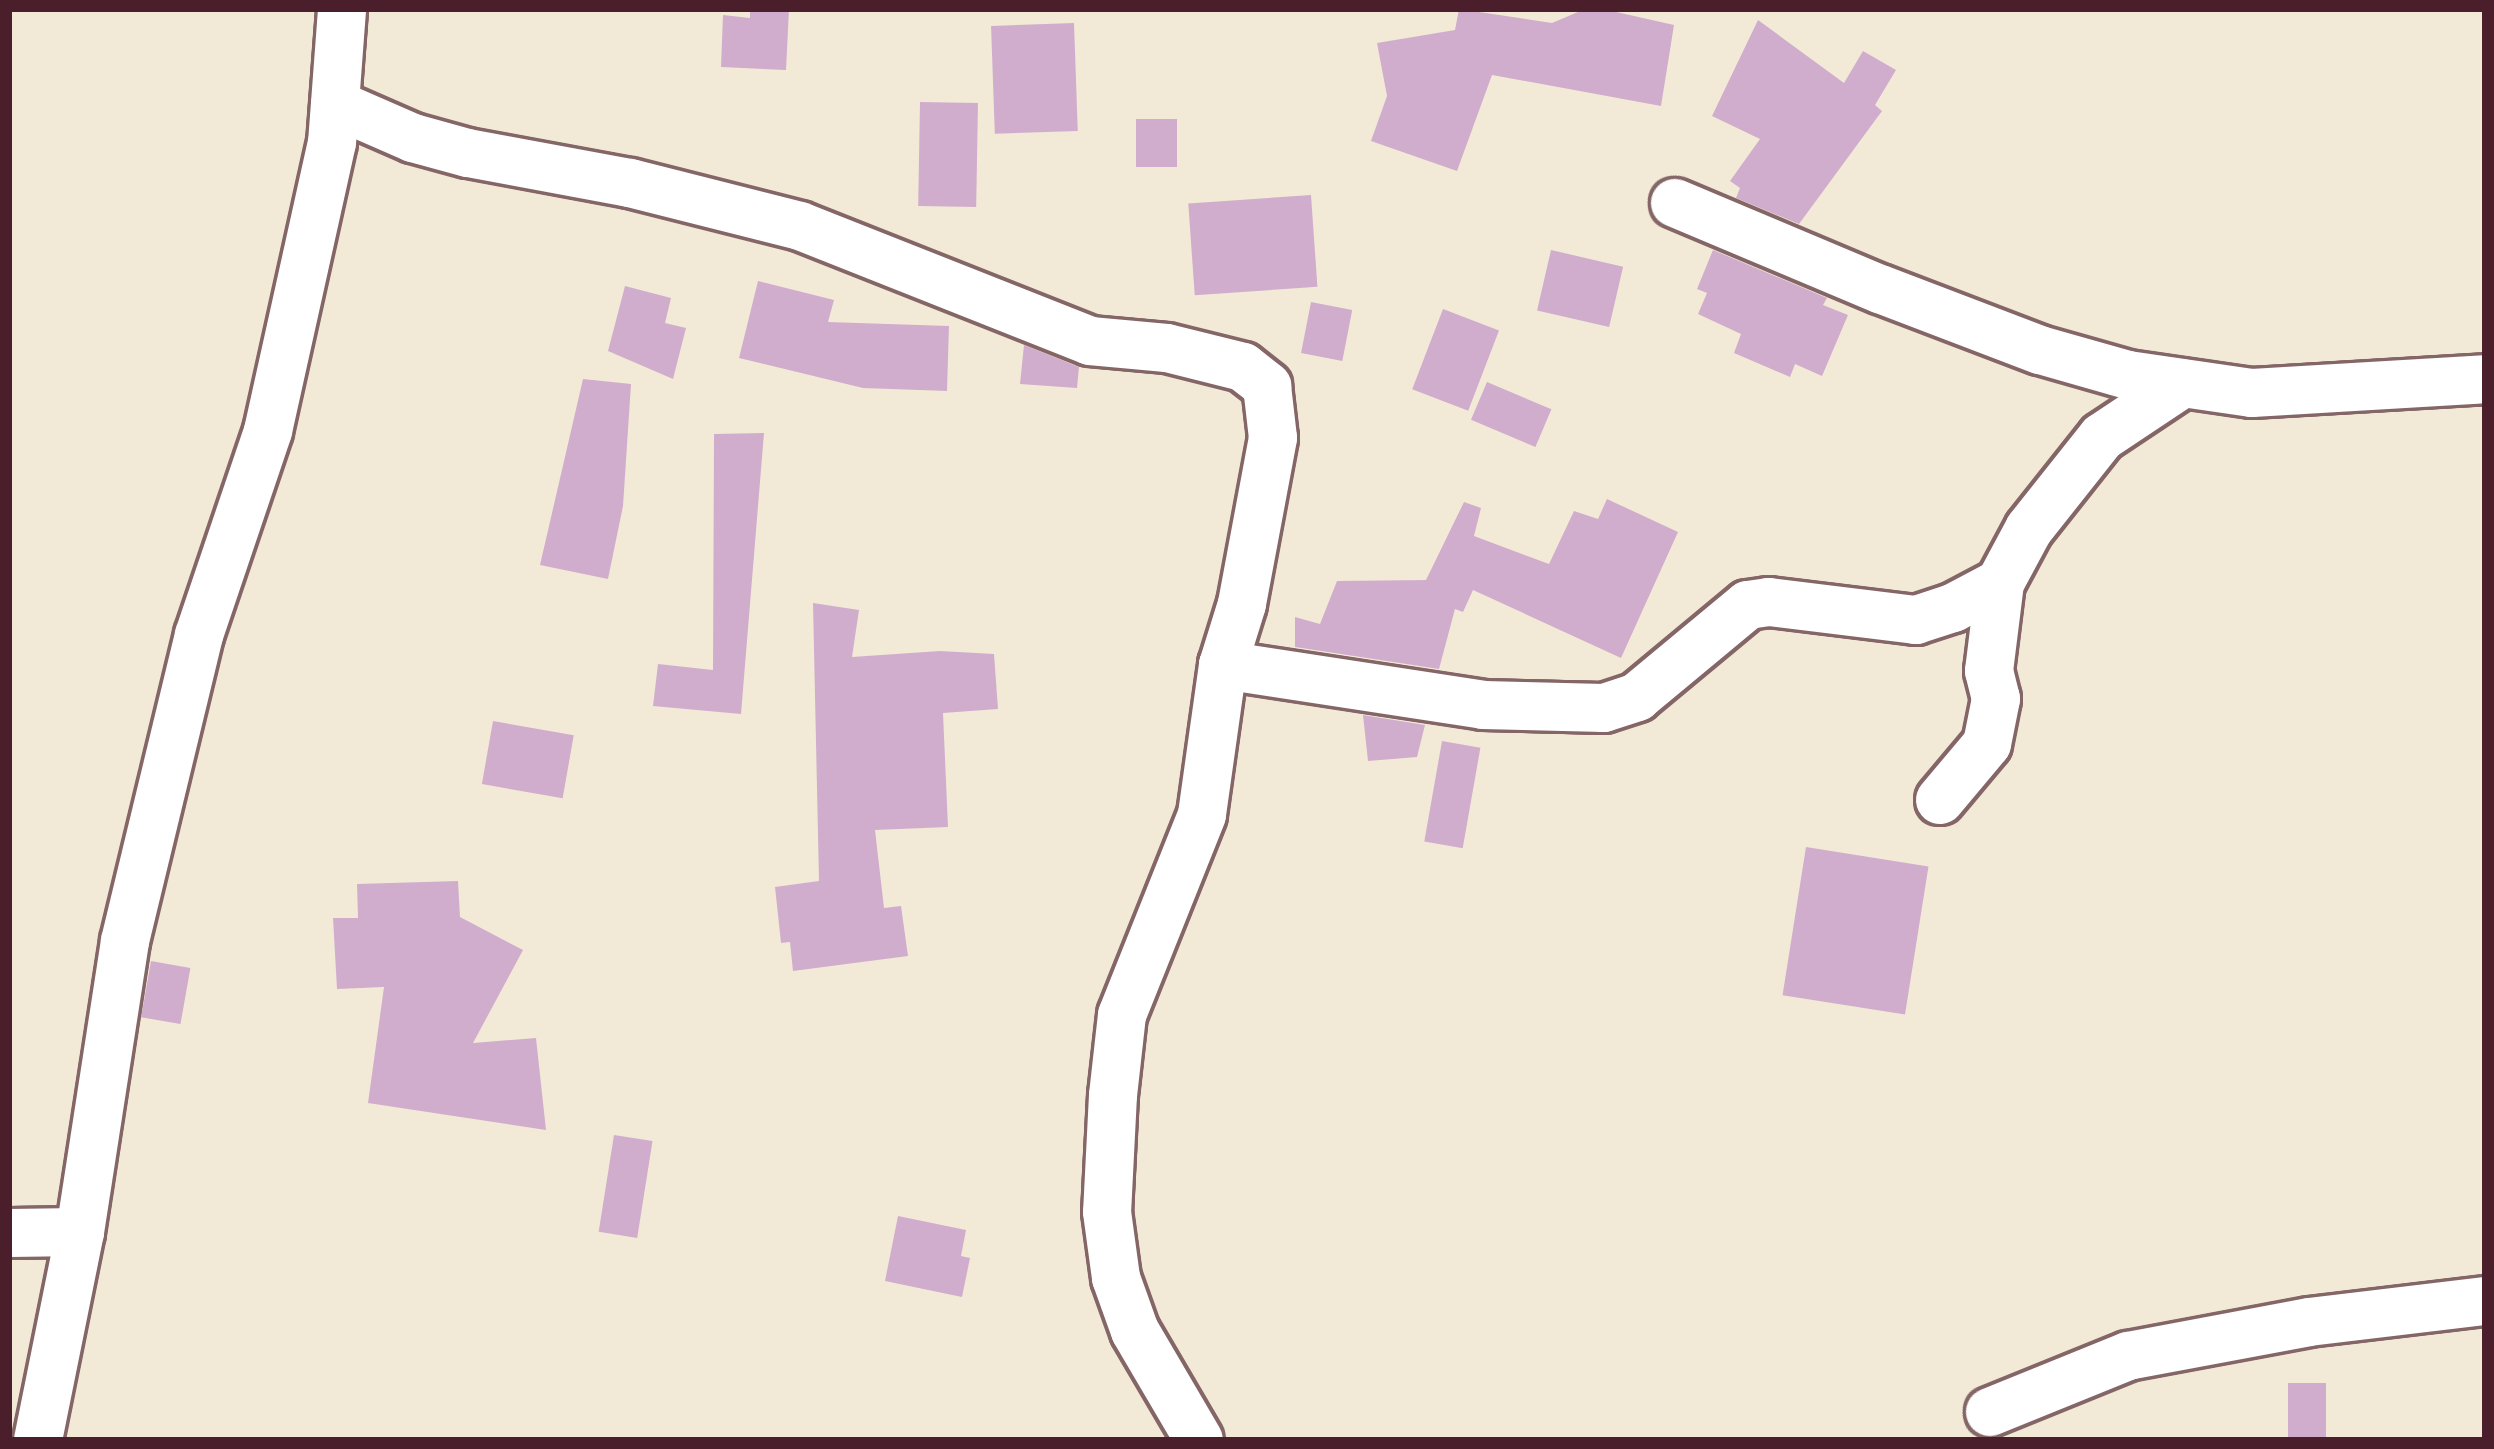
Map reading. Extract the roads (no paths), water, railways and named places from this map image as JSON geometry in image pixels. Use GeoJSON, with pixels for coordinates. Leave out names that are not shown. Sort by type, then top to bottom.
{"type":"FeatureCollection","features":[{"type":"Feature","properties":{"kind":"street"},"geometry":{"type":"LineString","coordinates":[[38,1440],[80,1232],[125,941],[199,635],[268,431],[332,143],[342,9]]}},
{"type":"Feature","properties":{"kind":"street"},"geometry":{"type":"LineString","coordinates":[[334,104],[413,137],[468,153],[630,182],[800,226],[1090,341],[1167,348],[1243,367],[1267,386],[1273,438],[1243,604],[1223,665],[1202,814],[1122,1015],[1107,1212],[1116,1278],[1135,1331],[1199,1440]]}},
{"type":"Feature","properties":{"kind":"street"},"geometry":{"type":"LineString","coordinates":[[1675,202],[2040,350],[2128,375],[2252,393],[2485,379]]}},
{"type":"Feature","properties":{"kind":"street"},"geometry":{"type":"LineString","coordinates":[[1940,800],[1987,744],[1994,722],[1996,699],[1989,670],[2000,583],[2062,481],[2102,436],[2183,383]]}},
{"type":"Feature","properties":{"kind":"street"},"geometry":{"type":"LineString","coordinates":[[1223,665],[1483,705],[1604,708],[1637,697],[1748,605],[1769,602],[1916,620],[1953,608],[2000,583]]}},
{"type":"Feature","properties":{"kind":"street"},"geometry":{"type":"LineString","coordinates":[[9,1233],[80,1232]]}},
{"type":"Feature","properties":{"kind":"street"},"geometry":{"type":"LineString","coordinates":[[1990,1412],[2128,1356],[2309,1322],[2485,1301]]}}]}
